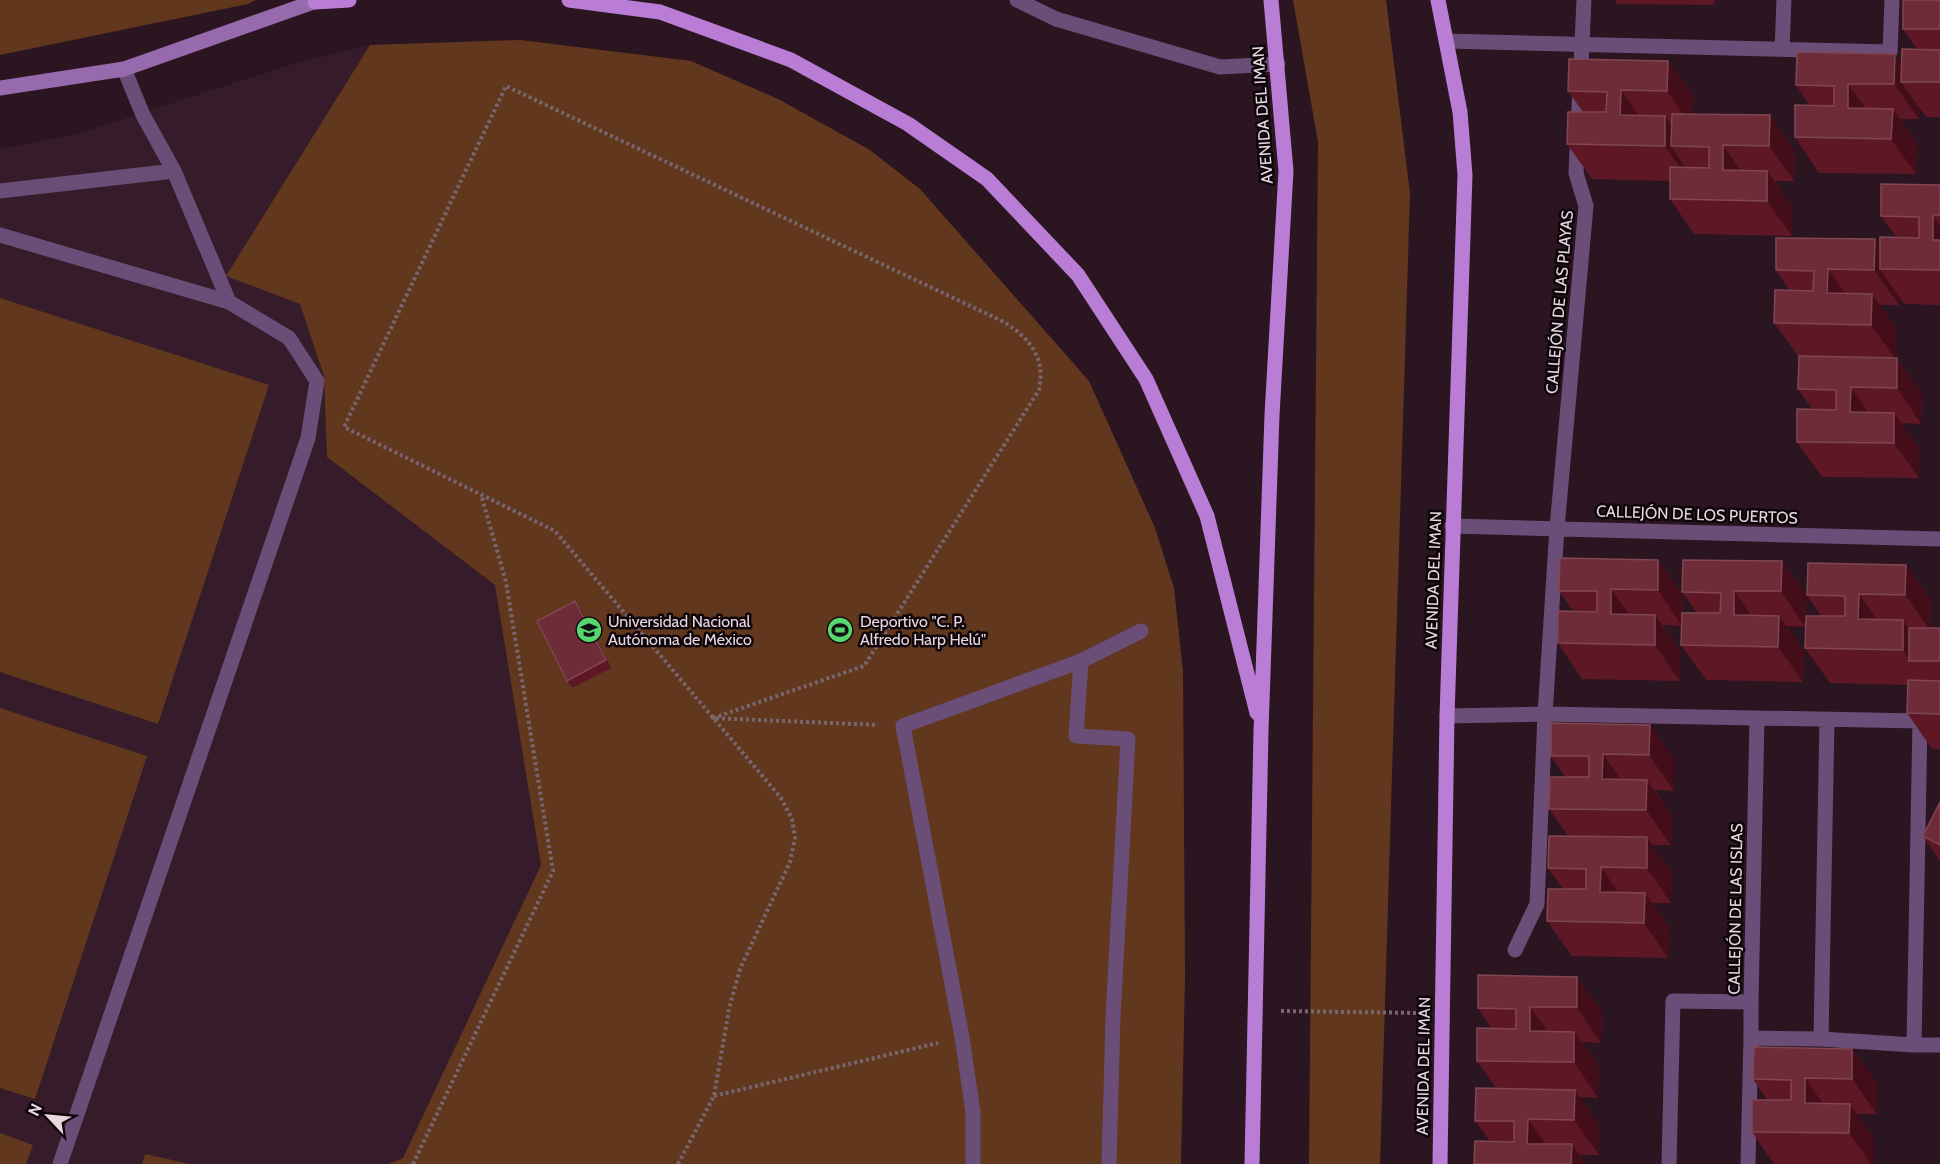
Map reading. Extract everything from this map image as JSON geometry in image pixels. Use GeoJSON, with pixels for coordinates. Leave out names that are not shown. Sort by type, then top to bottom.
{"type":"FeatureCollection","features":[{"type":"Feature","properties":{"kind":"main road"},"geometry":{"type":"LineString","coordinates":[[0,88],[124,69],[317,1],[349,0]]}},
{"type":"Feature","properties":{"kind":"main road"},"geometry":{"type":"LineString","coordinates":[[569,0],[660,12],[791,60],[908,124],[987,179],[1070,267],[1146,379],[1207,516],[1261,730]]}},
{"type":"Feature","properties":{"kind":"main road","name":"AVENIDA DEL IMAN"},"geometry":{"type":"LineString","coordinates":[[1252,1164],[1257,1011],[1261,730],[1272,415],[1286,171],[1278,64],[1270,0]]}},
{"type":"Feature","properties":{"kind":"main road","name":"AVENIDA DEL IMAN"},"geometry":{"type":"LineString","coordinates":[[1438,0],[1460,112],[1465,175],[1447,716],[1440,1164]]}},
{"type":"Feature","properties":{"kind":"street"},"geometry":{"type":"LineString","coordinates":[[1017,0],[1056,19],[1220,67],[1278,64]]}},
{"type":"Feature","properties":{"kind":"street","name":"CALLEJÓN DE LAS PLAYAS"},"geometry":{"type":"LineString","coordinates":[[1557,528],[1586,206],[1576,173],[1584,0]]}},
{"type":"Feature","properties":{"kind":"street"},"geometry":{"type":"LineString","coordinates":[[1782,49],[1784,0]]}},
{"type":"Feature","properties":{"kind":"street"},"geometry":{"type":"LineString","coordinates":[[1447,41],[1890,52],[1892,0]]}},
{"type":"Feature","properties":{"kind":"street"},"geometry":{"type":"LineString","coordinates":[[124,69],[143,115],[174,171],[229,302]]}},
{"type":"Feature","properties":{"kind":"street"},"geometry":{"type":"LineString","coordinates":[[0,191],[174,171]]}},
{"type":"Feature","properties":{"kind":"street"},"geometry":{"type":"LineString","coordinates":[[0,235],[229,302],[289,338],[317,381],[308,438],[60,1164]]}},
{"type":"Feature","properties":{"kind":"street","name":"CALLEJÓN DE LOS PUERTOS"},"geometry":{"type":"LineString","coordinates":[[1452,525],[1940,539]]}},
{"type":"Feature","properties":{"kind":"street"},"geometry":{"type":"LineString","coordinates":[[1515,950],[1537,904],[1545,714],[1557,528]]}},
{"type":"Feature","properties":{"kind":"street"},"geometry":{"type":"LineString","coordinates":[[973,1164],[973,1112],[962,1037],[903,726],[1081,661],[1141,631]]}},
{"type":"Feature","properties":{"kind":"street"},"geometry":{"type":"LineString","coordinates":[[1081,661],[1076,736],[1128,739],[1113,1017],[1109,1164]]}},
{"type":"Feature","properties":{"kind":"street"},"geometry":{"type":"LineString","coordinates":[[1447,716],[1545,714],[1920,721],[1914,1045]]}},
{"type":"Feature","properties":{"kind":"street","name":"CALLEJÓN DE LAS ISLAS"},"geometry":{"type":"LineString","coordinates":[[1669,1164],[1672,1001],[1751,1002],[1757,719]]}},
{"type":"Feature","properties":{"kind":"street"},"geometry":{"type":"LineString","coordinates":[[1821,1039],[1827,719]]}},
{"type":"Feature","properties":{"kind":"street"},"geometry":{"type":"LineString","coordinates":[[1748,1164],[1751,1002]]}},
{"type":"Feature","properties":{"kind":"street"},"geometry":{"type":"LineString","coordinates":[[1751,1038],[1940,1045]]}},
{"type":"Feature","properties":{"kind":"path"},"geometry":{"type":"LineString","coordinates":[[678,1164],[714,1096],[729,1009],[740,969],[778,892],[795,838],[792,819],[781,798],[713,718],[555,531],[482,497],[345,427],[506,86],[1002,321],[1022,333],[1039,358],[1042,376],[1039,390],[864,666],[713,718]]}},
{"type":"Feature","properties":{"kind":"path"},"geometry":{"type":"LineString","coordinates":[[413,1164],[553,870],[506,582],[482,497]]}},
{"type":"Feature","properties":{"kind":"path"},"geometry":{"type":"LineString","coordinates":[[713,718],[903,726]]}},
{"type":"Feature","properties":{"kind":"path"},"geometry":{"type":"LineString","coordinates":[[1257,1011],[1442,1013]]}},
{"type":"Feature","properties":{"kind":"path"},"geometry":{"type":"LineString","coordinates":[[714,1096],[962,1037]]}},
{"type":"Feature","properties":{"kind":"shaded area"},"geometry":{"type":"Polygon","coordinates":[[[0,0],[256,0],[248,4],[0,55],[0,0]]]}},
{"type":"Feature","properties":{"kind":"shaded area"},"geometry":{"type":"Polygon","coordinates":[[[1293,0],[1386,0],[1410,193],[1380,1164],[1309,1164],[1318,142],[1293,0]]]}},
{"type":"Feature","properties":{"kind":"shaded area","name":"Deportivo \"C. P. Alfredo Harp Helú\""},"geometry":{"type":"Polygon","coordinates":[[[520,40],[691,61],[778,99],[870,150],[920,189],[1089,381],[1155,528],[1174,588],[1183,672],[1185,976],[1181,1164],[0,1164],[0,149],[81,133],[298,62],[370,45],[520,40]]]}},
{"type":"Feature","properties":{"kind":"shaded area","name":"Deportivo \"C. P. Alfredo Harp Helú\""},"geometry":{"type":"Polygon","coordinates":[[[520,40],[691,61],[778,99],[870,150],[920,189],[1089,381],[1155,528],[1174,588],[1183,672],[1185,976],[1181,1164],[388,1164],[403,1158],[541,865],[495,585],[327,457],[324,376],[300,304],[226,276],[370,45],[520,40]]]}},
{"type":"Feature","properties":{"kind":"shaded area"},"geometry":{"type":"Polygon","coordinates":[[[0,298],[269,385],[158,724],[0,672],[0,298]]]}},
{"type":"Feature","properties":{"kind":"shaded area"},"geometry":{"type":"Polygon","coordinates":[[[0,708],[147,756],[35,1099],[0,1088],[0,708]]]}},
{"type":"Feature","properties":{"kind":"shaded area"},"geometry":{"type":"Polygon","coordinates":[[[0,1133],[33,1145],[26,1164],[0,1164],[0,1133]]]}},
{"type":"Feature","properties":{"kind":"shaded area"},"geometry":{"type":"Polygon","coordinates":[[[145,1154],[190,1164],[142,1164],[145,1154]]]}},
{"type":"Feature","properties":{"kind":"building"},"geometry":{"type":"Polygon","coordinates":[[[1903,0],[1940,0],[1940,29],[1903,29],[1903,0]]]}},
{"type":"Feature","properties":{"kind":"building"},"geometry":{"type":"Polygon","coordinates":[[[1902,49],[1940,50],[1940,82],[1901,82],[1902,49]]]}},
{"type":"Feature","properties":{"kind":"building"},"geometry":{"type":"Polygon","coordinates":[[[1797,52],[1895,54],[1894,84],[1848,84],[1848,108],[1893,109],[1891,139],[1795,137],[1795,105],[1834,106],[1834,86],[1796,85],[1797,52]]]}},
{"type":"Feature","properties":{"kind":"building"},"geometry":{"type":"Polygon","coordinates":[[[1569,59],[1668,61],[1667,91],[1621,90],[1620,115],[1665,116],[1665,146],[1567,144],[1568,112],[1606,112],[1607,92],[1568,91],[1569,59]]]}},
{"type":"Feature","properties":{"kind":"building"},"geometry":{"type":"Polygon","coordinates":[[[1672,114],[1770,115],[1769,146],[1723,145],[1723,170],[1767,171],[1767,201],[1670,199],[1670,167],[1709,168],[1709,147],[1671,146],[1672,114]]]}},
{"type":"Feature","properties":{"kind":"building"},"geometry":{"type":"Polygon","coordinates":[[[1881,184],[1940,185],[1940,215],[1933,215],[1933,240],[1940,240],[1940,270],[1880,269],[1880,237],[1919,238],[1919,217],[1881,216],[1881,184]]]}},
{"type":"Feature","properties":{"kind":"building"},"geometry":{"type":"Polygon","coordinates":[[[1776,238],[1875,239],[1874,270],[1828,269],[1827,293],[1872,294],[1871,325],[1774,323],[1775,290],[1813,291],[1814,271],[1776,270],[1776,238]]]}},
{"type":"Feature","properties":{"kind":"building"},"geometry":{"type":"Polygon","coordinates":[[[1799,356],[1897,358],[1897,388],[1851,387],[1850,412],[1894,413],[1894,443],[1797,442],[1797,409],[1836,410],[1836,390],[1798,389],[1799,356]]]}},
{"type":"Feature","properties":{"kind":"building"},"geometry":{"type":"Polygon","coordinates":[[[1560,558],[1658,560],[1658,590],[1611,589],[1611,614],[1655,615],[1655,645],[1558,643],[1558,611],[1597,612],[1597,591],[1559,591],[1560,558]]]}},
{"type":"Feature","properties":{"kind":"building"},"geometry":{"type":"Polygon","coordinates":[[[1683,560],[1782,561],[1781,591],[1734,591],[1734,615],[1779,616],[1778,647],[1681,645],[1682,613],[1720,613],[1721,593],[1682,592],[1683,560]]]}},
{"type":"Feature","properties":{"kind":"building"},"geometry":{"type":"Polygon","coordinates":[[[1808,563],[1906,565],[1905,595],[1859,594],[1858,619],[1903,620],[1903,650],[1805,648],[1806,616],[1845,616],[1845,596],[1807,595],[1808,563]]]}},
{"type":"Feature","properties":{"kind":"building"},"geometry":{"type":"Polygon","coordinates":[[[575,601],[606,660],[567,681],[537,621],[575,601]]]}},
{"type":"Feature","properties":{"kind":"building"},"geometry":{"type":"Polygon","coordinates":[[[1909,628],[1940,628],[1940,661],[1909,661],[1909,628]]]}},
{"type":"Feature","properties":{"kind":"building"},"geometry":{"type":"Polygon","coordinates":[[[1908,680],[1940,681],[1940,714],[1907,713],[1908,680]]]}},
{"type":"Feature","properties":{"kind":"building"},"geometry":{"type":"Polygon","coordinates":[[[1551,723],[1650,725],[1649,755],[1603,754],[1602,779],[1647,780],[1646,810],[1549,809],[1550,777],[1589,777],[1589,756],[1551,756],[1551,723]]]}},
{"type":"Feature","properties":{"kind":"building"},"geometry":{"type":"Polygon","coordinates":[[[1940,802],[1940,845],[1923,836],[1940,802]]]}},
{"type":"Feature","properties":{"kind":"building"},"geometry":{"type":"Polygon","coordinates":[[[1549,836],[1647,837],[1647,868],[1601,867],[1600,892],[1645,893],[1644,923],[1547,921],[1548,889],[1586,889],[1586,869],[1548,868],[1549,836]]]}},
{"type":"Feature","properties":{"kind":"building"},"geometry":{"type":"Polygon","coordinates":[[[1478,975],[1577,977],[1577,1007],[1530,1007],[1530,1031],[1574,1032],[1574,1062],[1477,1061],[1477,1028],[1516,1029],[1516,1009],[1478,1008],[1478,975]]]}},
{"type":"Feature","properties":{"kind":"building"},"geometry":{"type":"Polygon","coordinates":[[[1754,1047],[1852,1049],[1852,1079],[1805,1078],[1805,1103],[1850,1104],[1849,1133],[1752,1132],[1752,1100],[1791,1100],[1791,1080],[1753,1079],[1754,1047]]]}},
{"type":"Feature","properties":{"kind":"building"},"geometry":{"type":"Polygon","coordinates":[[[1476,1088],[1575,1090],[1574,1120],[1528,1119],[1527,1144],[1572,1144],[1571,1164],[1474,1164],[1475,1141],[1514,1142],[1514,1121],[1475,1121],[1476,1088]]]}},
{"type":"Feature","properties":{"kind":"place","name":"Universidad Nacional Autónoma de México"},"geometry":{"type":"Point","coordinates":[589,630]}},
{"type":"Feature","properties":{"kind":"place","name":"Deportivo \"C. P. Alfredo Harp Helú\""},"geometry":{"type":"Point","coordinates":[840,630]}}]}
